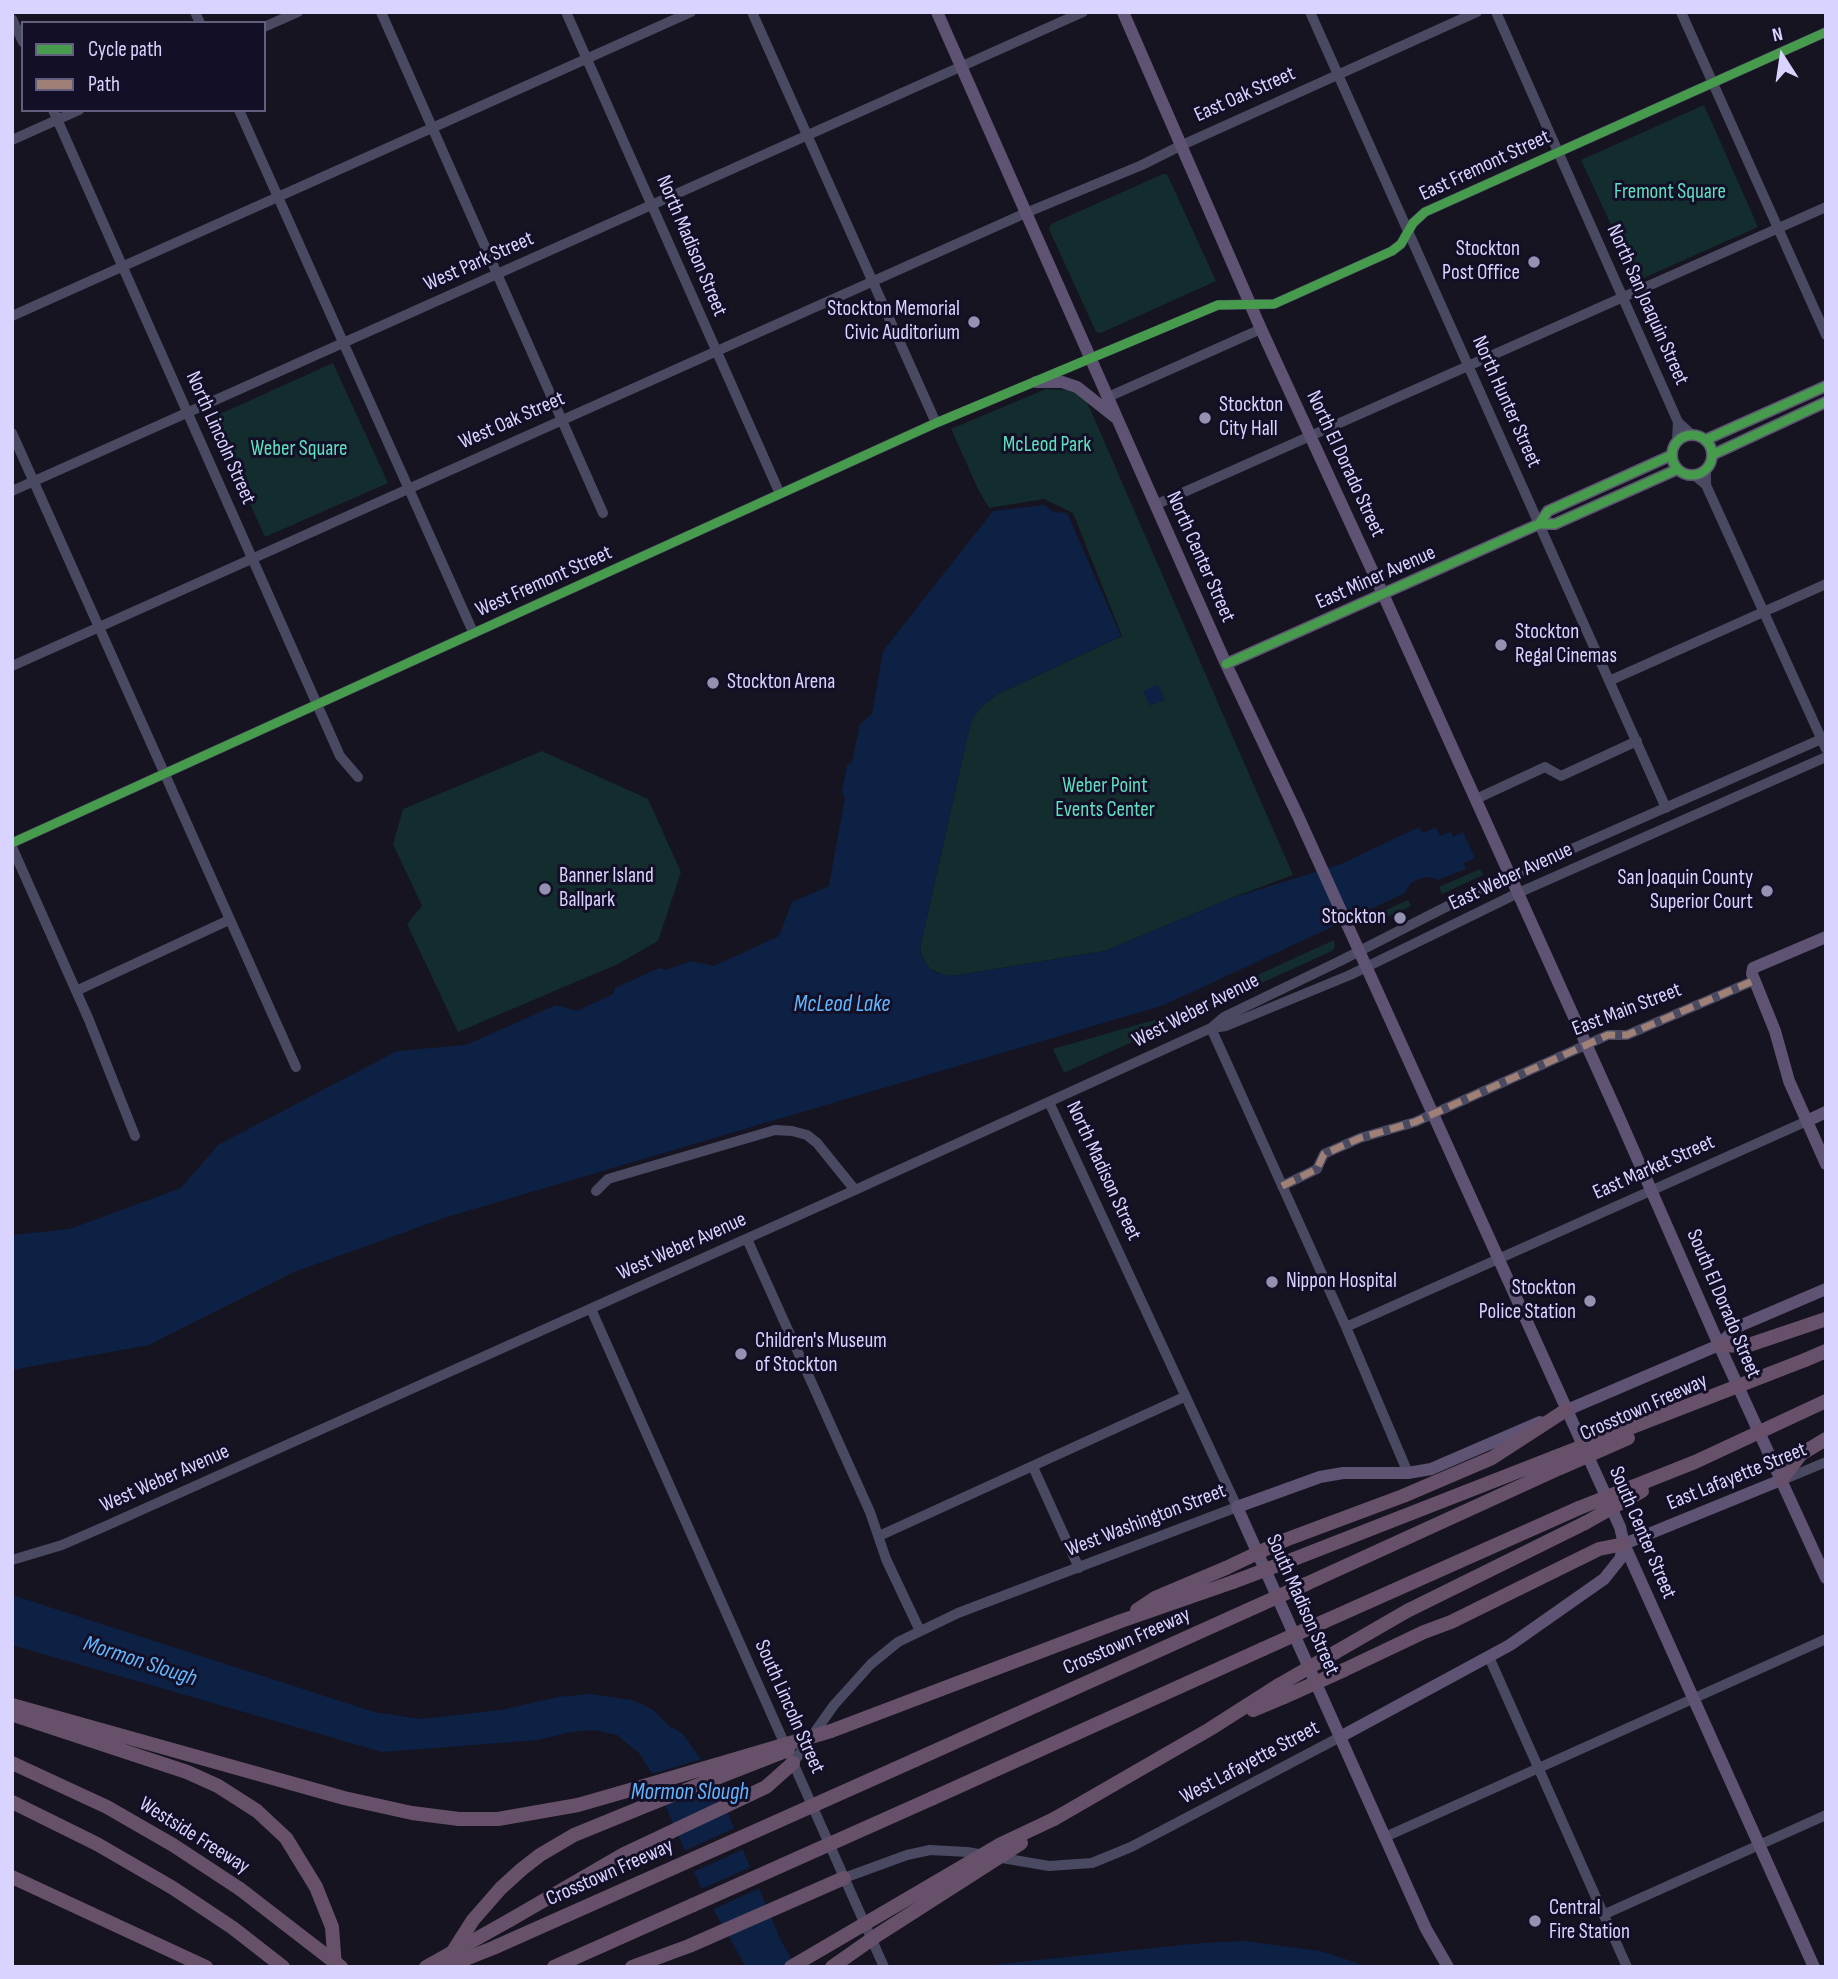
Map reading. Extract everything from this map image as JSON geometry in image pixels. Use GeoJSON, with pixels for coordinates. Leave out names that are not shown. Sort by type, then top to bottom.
{"type":"FeatureCollection","features":[{"type":"Feature","properties":{"kind":"highway"},"geometry":{"type":"LineString","coordinates":[[1718,1345],[1746,1346],[1826,1319]]}},
{"type":"Feature","properties":{"kind":"highway"},"geometry":{"type":"LineString","coordinates":[[12,1705],[344,1798],[412,1813],[458,1819],[498,1819],[578,1805],[831,1731],[897,1707],[1121,1620],[1233,1582],[1558,1462],[1826,1351]]}},
{"type":"Feature","properties":{"kind":"highway"},"geometry":{"type":"LineString","coordinates":[[554,1967],[1578,1508],[1695,1462],[1826,1401]]}},
{"type":"Feature","properties":{"kind":"highway"},"geometry":{"type":"LineString","coordinates":[[1121,1620],[1155,1598],[1285,1540],[1403,1496],[1492,1458],[1566,1410]]}},
{"type":"Feature","properties":{"kind":"highway"},"geometry":{"type":"LineString","coordinates":[[1781,1480],[1801,1454],[1826,1439]]}},
{"type":"Feature","properties":{"kind":"highway","name":"Crosstown Freeway"},"geometry":{"type":"LineString","coordinates":[[444,1967],[494,1948],[1306,1584],[1558,1462]]}},
{"type":"Feature","properties":{"kind":"highway"},"geometry":{"type":"LineString","coordinates":[[791,1967],[1001,1844],[1060,1815],[1281,1691],[1336,1652],[1406,1611],[1585,1523],[1695,1462]]}},
{"type":"Feature","properties":{"kind":"highway"},"geometry":{"type":"LineString","coordinates":[[1281,1691],[1344,1670],[1451,1622],[1599,1549],[1624,1544]]}},
{"type":"Feature","properties":{"kind":"highway"},"geometry":{"type":"LineString","coordinates":[[12,1714],[187,1772],[218,1786],[257,1811],[286,1838],[316,1886],[332,1927],[335,1967]]}},
{"type":"Feature","properties":{"kind":"highway"},"geometry":{"type":"LineString","coordinates":[[444,1967],[479,1912],[501,1888],[540,1855],[574,1835],[765,1760],[831,1731]]}},
{"type":"Feature","properties":{"kind":"highway","name":"Westside Freeway"},"geometry":{"type":"LineString","coordinates":[[12,1763],[107,1807],[173,1845],[240,1889],[341,1967]]}},
{"type":"Feature","properties":{"kind":"highway"},"geometry":{"type":"LineString","coordinates":[[426,1967],[624,1854],[766,1787],[793,1763]]}},
{"type":"Feature","properties":{"kind":"highway"},"geometry":{"type":"LineString","coordinates":[[12,1802],[132,1864],[233,1928],[283,1967]]}},
{"type":"Feature","properties":{"kind":"highway"},"geometry":{"type":"LineString","coordinates":[[832,1967],[879,1934],[1000,1858],[1060,1815]]}},
{"type":"Feature","properties":{"kind":"highway"},"geometry":{"type":"LineString","coordinates":[[12,1877],[206,1967]]}},
{"type":"Feature","properties":{"kind":"highway"},"geometry":{"type":"LineString","coordinates":[[632,1967],[844,1878]]}},
{"type":"Feature","properties":{"kind":"main road","name":"North Center Street"},"geometry":{"type":"LineString","coordinates":[[937,12],[1226,664],[1432,1115]]}},
{"type":"Feature","properties":{"kind":"main road","name":"North El Dorado Street"},"geometry":{"type":"LineString","coordinates":[[1123,12],[1261,329],[1587,1045]]}},
{"type":"Feature","properties":{"kind":"main road"},"geometry":{"type":"LineString","coordinates":[[1036,382],[1062,382],[1077,387],[1118,420]]}},
{"type":"Feature","properties":{"kind":"main road"},"geometry":{"type":"LineString","coordinates":[[1743,441],[1748,430],[1778,407],[1826,386]]}},
{"type":"Feature","properties":{"kind":"main road"},"geometry":{"type":"LineString","coordinates":[[1712,455],[1826,402]]}},
{"type":"Feature","properties":{"kind":"main road"},"geometry":{"type":"LineString","coordinates":[[1705,440],[1761,420]]}},
{"type":"Feature","properties":{"kind":"main road"},"geometry":{"type":"LineString","coordinates":[[1692,435],[1705,440],[1712,455],[1706,469],[1693,474],[1678,469],[1672,455],[1678,442],[1692,435]]}},
{"type":"Feature","properties":{"kind":"main road","name":"East Miner Avenue"},"geometry":{"type":"LineString","coordinates":[[1539,524],[1548,511],[1672,455]]}},
{"type":"Feature","properties":{"kind":"main road","name":"East Miner Avenue"},"geometry":{"type":"LineString","coordinates":[[1226,664],[1539,524],[1555,524],[1678,469]]}},
{"type":"Feature","properties":{"kind":"main road","name":"East Main Street"},"geometry":{"type":"LineString","coordinates":[[1753,981],[1753,968],[1826,937]]}},
{"type":"Feature","properties":{"kind":"main road"},"geometry":{"type":"LineString","coordinates":[[1753,981],[1775,1031],[1789,1082],[1826,1164]]}},
{"type":"Feature","properties":{"kind":"main road","name":"South El Dorado Street"},"geometry":{"type":"LineString","coordinates":[[1587,1045],[1718,1345],[1826,1578]]}},
{"type":"Feature","properties":{"kind":"main road","name":"East Market Street"},"geometry":{"type":"LineString","coordinates":[[1807,1121],[1826,1112]]}},
{"type":"Feature","properties":{"kind":"main road","name":"South Center Street"},"geometry":{"type":"LineString","coordinates":[[1432,1115],[1620,1527],[1624,1544],[1814,1967]]}},
{"type":"Feature","properties":{"kind":"main road","name":"West Washington Street"},"geometry":{"type":"LineString","coordinates":[[1237,1507],[1320,1477],[1343,1473],[1408,1473],[1431,1469],[1718,1345],[1737,1326],[1826,1289]]}},
{"type":"Feature","properties":{"kind":"main road","name":"East Lafayette Street"},"geometry":{"type":"LineString","coordinates":[[1624,1544],[1781,1480]]}},
{"type":"Feature","properties":{"kind":"main road","name":"South Madison Street"},"geometry":{"type":"LineString","coordinates":[[1237,1507],[1426,1929],[1448,1967]]}},
{"type":"Feature","properties":{"kind":"main road","name":"West Lafayette Street"},"geometry":{"type":"LineString","coordinates":[[1340,1737],[1510,1645],[1604,1579],[1620,1559],[1624,1544]]}},
{"type":"Feature","properties":{"kind":"street"},"geometry":{"type":"LineString","coordinates":[[266,26],[298,12]]}},
{"type":"Feature","properties":{"kind":"street"},"geometry":{"type":"LineString","coordinates":[[381,12],[603,513]]}},
{"type":"Feature","properties":{"kind":"street","name":"North Madison Street"},"geometry":{"type":"LineString","coordinates":[[566,12],[780,494]]}},
{"type":"Feature","properties":{"kind":"street"},"geometry":{"type":"LineString","coordinates":[[12,316],[691,12]]}},
{"type":"Feature","properties":{"kind":"street"},"geometry":{"type":"LineString","coordinates":[[752,12],[936,423]]}},
{"type":"Feature","properties":{"kind":"street","name":"West Park Street"},"geometry":{"type":"LineString","coordinates":[[12,491],[1083,12]]}},
{"type":"Feature","properties":{"kind":"street","name":"North Hunter Street"},"geometry":{"type":"LineString","coordinates":[[1310,12],[1666,808]]}},
{"type":"Feature","properties":{"kind":"street","name":"East Oak Street"},"geometry":{"type":"LineString","coordinates":[[1027,212],[1142,165],[1477,12]]}},
{"type":"Feature","properties":{"kind":"street","name":"North San Joaquin Street"},"geometry":{"type":"LineString","coordinates":[[1496,12],[1678,422],[1692,435]]}},
{"type":"Feature","properties":{"kind":"street"},"geometry":{"type":"LineString","coordinates":[[1681,12],[1826,335]]}},
{"type":"Feature","properties":{"kind":"street"},"geometry":{"type":"LineString","coordinates":[[12,19],[21,39]]}},
{"type":"Feature","properties":{"kind":"street","name":"East Fremont Street"},"geometry":{"type":"LineString","coordinates":[[1091,359],[1218,305],[1274,304],[1392,251],[1401,244],[1408,231],[1425,212],[1826,32]]}},
{"type":"Feature","properties":{"kind":"street"},"geometry":{"type":"LineString","coordinates":[[240,112],[473,632]]}},
{"type":"Feature","properties":{"kind":"street"},"geometry":{"type":"LineString","coordinates":[[12,140],[55,115]]}},
{"type":"Feature","properties":{"kind":"street","name":"North Lincoln Street"},"geometry":{"type":"LineString","coordinates":[[55,115],[340,756],[358,777]]}},
{"type":"Feature","properties":{"kind":"street"},"geometry":{"type":"LineString","coordinates":[[1156,505],[1826,207]]}},
{"type":"Feature","properties":{"kind":"street","name":"West Oak Street"},"geometry":{"type":"LineString","coordinates":[[12,666],[1027,212]]}},
{"type":"Feature","properties":{"kind":"street"},"geometry":{"type":"LineString","coordinates":[[1108,397],[1261,329]]}},
{"type":"Feature","properties":{"kind":"street","name":"West Fremont Street"},"geometry":{"type":"LineString","coordinates":[[12,845],[473,632],[936,423],[1091,359]]}},
{"type":"Feature","properties":{"kind":"street","name":"North San Joaquin Street"},"geometry":{"type":"LineString","coordinates":[[1678,422],[1678,442]]}},
{"type":"Feature","properties":{"kind":"street"},"geometry":{"type":"LineString","coordinates":[[12,433],[296,1068]]}},
{"type":"Feature","properties":{"kind":"street"},"geometry":{"type":"LineString","coordinates":[[1706,469],[1706,485]]}},
{"type":"Feature","properties":{"kind":"street"},"geometry":{"type":"LineString","coordinates":[[1693,474],[1706,485],[1824,742]]}},
{"type":"Feature","properties":{"kind":"street"},"geometry":{"type":"LineString","coordinates":[[1609,681],[1826,584]]}},
{"type":"Feature","properties":{"kind":"street"},"geometry":{"type":"LineString","coordinates":[[1476,799],[1545,766],[1561,776],[1637,741]]}},
{"type":"Feature","properties":{"kind":"street","name":"East Weber Avenue"},"geometry":{"type":"LineString","coordinates":[[1358,950],[1511,877],[1824,742]]}},
{"type":"Feature","properties":{"kind":"street","name":"East Weber Avenue"},"geometry":{"type":"LineString","coordinates":[[1211,1028],[1226,1026],[1366,967],[1518,893],[1826,757]]}},
{"type":"Feature","properties":{"kind":"street"},"geometry":{"type":"LineString","coordinates":[[12,845],[76,991],[135,1136]]}},
{"type":"Feature","properties":{"kind":"street"},"geometry":{"type":"LineString","coordinates":[[76,991],[229,920]]}},
{"type":"Feature","properties":{"kind":"street","name":"West Weber Avenue"},"geometry":{"type":"LineString","coordinates":[[12,1560],[62,1545],[108,1525],[747,1239],[1211,1028],[1224,1017],[1358,950]]}},
{"type":"Feature","properties":{"kind":"street","name":"East Main Street"},"geometry":{"type":"LineString","coordinates":[[1281,1182],[1317,1170],[1322,1157],[1341,1146],[1432,1115],[1608,1035],[1633,1032],[1753,981]]}},
{"type":"Feature","properties":{"kind":"street"},"geometry":{"type":"LineString","coordinates":[[1211,1028],[1346,1326],[1408,1473]]}},
{"type":"Feature","properties":{"kind":"street","name":"North Madison Street"},"geometry":{"type":"LineString","coordinates":[[1049,1102],[1121,1258]]}},
{"type":"Feature","properties":{"kind":"street","name":"East Market Street"},"geometry":{"type":"LineString","coordinates":[[1346,1326],[1807,1121]]}},
{"type":"Feature","properties":{"kind":"street"},"geometry":{"type":"LineString","coordinates":[[596,1191],[608,1180],[775,1130],[807,1135],[817,1143],[855,1190]]}},
{"type":"Feature","properties":{"kind":"street"},"geometry":{"type":"LineString","coordinates":[[747,1239],[920,1631]]}},
{"type":"Feature","properties":{"kind":"street","name":"South Madison Street"},"geometry":{"type":"LineString","coordinates":[[1121,1258],[1237,1507]]}},
{"type":"Feature","properties":{"kind":"street","name":"South Lincoln Street"},"geometry":{"type":"LineString","coordinates":[[591,1309],[882,1964]]}},
{"type":"Feature","properties":{"kind":"street"},"geometry":{"type":"LineString","coordinates":[[878,1536],[1184,1397]]}},
{"type":"Feature","properties":{"kind":"street","name":"East Lafayette Street"},"geometry":{"type":"LineString","coordinates":[[1781,1480],[1826,1462]]}},
{"type":"Feature","properties":{"kind":"street"},"geometry":{"type":"LineString","coordinates":[[1033,1466],[1079,1568]]}},
{"type":"Feature","properties":{"kind":"street","name":"West Washington Street"},"geometry":{"type":"LineString","coordinates":[[793,1763],[834,1705],[872,1664],[898,1642],[958,1613],[1237,1507]]}},
{"type":"Feature","properties":{"kind":"street"},"geometry":{"type":"LineString","coordinates":[[1385,1837],[1826,1639]]}},
{"type":"Feature","properties":{"kind":"street"},"geometry":{"type":"LineString","coordinates":[[1489,1657],[1627,1967]]}},
{"type":"Feature","properties":{"kind":"street","name":"West Lafayette Street"},"geometry":{"type":"LineString","coordinates":[[844,1878],[907,1855],[930,1850],[967,1852],[1049,1866],[1092,1863],[1131,1847],[1340,1737]]}},
{"type":"Feature","properties":{"kind":"street"},"geometry":{"type":"LineString","coordinates":[[1605,1914],[1826,1815]]}},
{"type":"Feature","properties":{"kind":"green space","name":"Fremont Square"},"geometry":{"type":"Polygon","coordinates":[[[1704,105],[1758,227],[1637,281],[1581,160],[1704,105]]]}},
{"type":"Feature","properties":{"kind":"green space"},"geometry":{"type":"Polygon","coordinates":[[[1167,174],[1216,281],[1101,333],[1096,332],[1049,229],[1051,224],[1167,174]]]}},
{"type":"Feature","properties":{"kind":"green space","name":"Weber Square"},"geometry":{"type":"Polygon","coordinates":[[[333,363],[388,483],[265,537],[211,418],[333,363]]]}},
{"type":"Feature","properties":{"kind":"green space","name":"Weber Point Events Center"},"geometry":{"type":"Polygon","coordinates":[[[1046,389],[1068,390],[1084,395],[1293,875],[1105,951],[952,976],[943,975],[930,969],[920,948],[971,721],[981,707],[998,694],[1122,636],[1073,513],[1044,499],[989,508],[951,429],[1046,389]]]}},
{"type":"Feature","properties":{"kind":"green space","name":"Banner Island Ballpark"},"geometry":{"type":"Polygon","coordinates":[[[542,751],[648,799],[681,872],[658,941],[618,964],[458,1032],[407,924],[422,906],[393,844],[403,809],[542,751]]]}},
{"type":"Feature","properties":{"kind":"green space"},"geometry":{"type":"Polygon","coordinates":[[[1480,869],[1483,875],[1442,894],[1439,887],[1480,869]]]}},
{"type":"Feature","properties":{"kind":"green space"},"geometry":{"type":"Polygon","coordinates":[[[1408,900],[1411,906],[1367,926],[1364,920],[1408,900]]]}},
{"type":"Feature","properties":{"kind":"green space"},"geometry":{"type":"Polygon","coordinates":[[[1334,940],[1335,947],[1332,951],[1064,1073],[1053,1049],[1168,1016],[1334,940]]]}},
{"type":"Feature","properties":{"kind":"water","name":"McLeod Lake"},"geometry":{"type":"Polygon","coordinates":[[[1045,505],[1053,512],[1067,513],[1121,636],[998,694],[981,707],[971,721],[920,948],[930,969],[953,976],[1105,951],[1229,899],[1341,864],[1419,827],[1423,833],[1436,827],[1440,836],[1451,832],[1453,837],[1463,832],[1475,858],[1464,863],[1466,869],[1438,880],[1429,877],[1418,879],[1410,884],[1405,893],[1164,1005],[447,1217],[294,1272],[149,1345],[12,1370],[12,1235],[70,1229],[181,1188],[218,1145],[397,1051],[466,1045],[556,1005],[577,1011],[613,994],[615,988],[659,968],[666,970],[691,961],[714,966],[779,936],[792,902],[829,886],[845,797],[842,792],[847,765],[852,762],[860,724],[872,714],[883,651],[993,511],[1045,505]]]}},
{"type":"Feature","properties":{"kind":"water"},"geometry":{"type":"Polygon","coordinates":[[[1158,684],[1165,700],[1150,706],[1143,691],[1158,684]]]}},
{"type":"Feature","properties":{"kind":"water","name":"Mormon Slough"},"geometry":{"type":"Polygon","coordinates":[[[12,1595],[374,1712],[421,1719],[501,1710],[558,1697],[589,1694],[632,1700],[652,1709],[669,1726],[682,1733],[711,1773],[781,1941],[791,1958],[806,1967],[746,1967],[700,1886],[651,1772],[639,1753],[617,1735],[595,1730],[570,1732],[538,1740],[382,1752],[12,1645],[12,1595]]]}},
{"type":"Feature","properties":{"kind":"water"},"geometry":{"type":"Polygon","coordinates":[[[1244,1941],[1320,1951],[1370,1967],[971,1967],[1202,1943],[1244,1941]]]}},
{"type":"Feature","properties":{"kind":"pier"},"geometry":{"type":"Polygon","coordinates":[[[705,1758],[720,1786],[662,1807],[648,1775],[705,1758]]]}},
{"type":"Feature","properties":{"kind":"pier"},"geometry":{"type":"Polygon","coordinates":[[[737,1827],[746,1848],[691,1873],[682,1852],[737,1827]]]}},
{"type":"Feature","properties":{"kind":"pier"},"geometry":{"type":"Polygon","coordinates":[[[753,1866],[762,1887],[709,1911],[699,1890],[753,1866]]]}},
{"type":"Feature","properties":{"kind":"marked path"},"geometry":{"type":"LineString","coordinates":[[1282,1186],[1317,1169],[1324,1154],[1360,1138],[1415,1122],[1608,1035],[1627,1035],[1753,981]]}},
{"type":"Feature","properties":{"kind":"cycle path"},"geometry":{"type":"LineString","coordinates":[[12,843],[936,423],[1218,305],[1274,304],[1392,251],[1401,244],[1413,223],[1425,212],[1826,32]]}},
{"type":"Feature","properties":{"kind":"cycle path"},"geometry":{"type":"LineString","coordinates":[[1705,440],[1826,386]]}},
{"type":"Feature","properties":{"kind":"cycle path"},"geometry":{"type":"LineString","coordinates":[[1712,455],[1826,402]]}},
{"type":"Feature","properties":{"kind":"cycle path"},"geometry":{"type":"LineString","coordinates":[[1692,435],[1706,441],[1712,455],[1706,469],[1692,475],[1678,469],[1672,455],[1678,441],[1692,435]]}},
{"type":"Feature","properties":{"kind":"cycle path"},"geometry":{"type":"LineString","coordinates":[[1539,524],[1548,511],[1672,455]]}},
{"type":"Feature","properties":{"kind":"cycle path"},"geometry":{"type":"LineString","coordinates":[[1226,664],[1539,524],[1555,524],[1678,469]]}},
{"type":"Feature","properties":{"kind":"place","name":"Stockton Post Office"},"geometry":{"type":"Point","coordinates":[1534,262]}},
{"type":"Feature","properties":{"kind":"place","name":"Stockton Memorial Civic Auditorium"},"geometry":{"type":"Point","coordinates":[974,322]}},
{"type":"Feature","properties":{"kind":"place","name":"Stockton City Hall"},"geometry":{"type":"Point","coordinates":[1205,418]}},
{"type":"Feature","properties":{"kind":"place","name":"Stockton Regal Cinemas"},"geometry":{"type":"Point","coordinates":[1501,645]}},
{"type":"Feature","properties":{"kind":"place","name":"Stockton Arena"},"geometry":{"type":"Point","coordinates":[713,683]}},
{"type":"Feature","properties":{"kind":"place","name":"Banner Island Ballpark"},"geometry":{"type":"Point","coordinates":[545,889]}},
{"type":"Feature","properties":{"kind":"place","name":"San Joaquin County Superior Court"},"geometry":{"type":"Point","coordinates":[1767,891]}},
{"type":"Feature","properties":{"kind":"place","name":"Stockton"},"geometry":{"type":"Point","coordinates":[1400,918]}},
{"type":"Feature","properties":{"kind":"place","name":"Nippon Hospital"},"geometry":{"type":"Point","coordinates":[1272,1282]}},
{"type":"Feature","properties":{"kind":"place","name":"Stockton Police Station"},"geometry":{"type":"Point","coordinates":[1590,1301]}},
{"type":"Feature","properties":{"kind":"place","name":"Children's Museum of Stockton"},"geometry":{"type":"Point","coordinates":[741,1354]}},
{"type":"Feature","properties":{"kind":"place","name":"Central Fire Station"},"geometry":{"type":"Point","coordinates":[1535,1921]}},
{"type":"Feature","properties":{"kind":"park label","name":"McLeod Park"},"geometry":{"type":"Point","coordinates":[1047,446]}}]}
